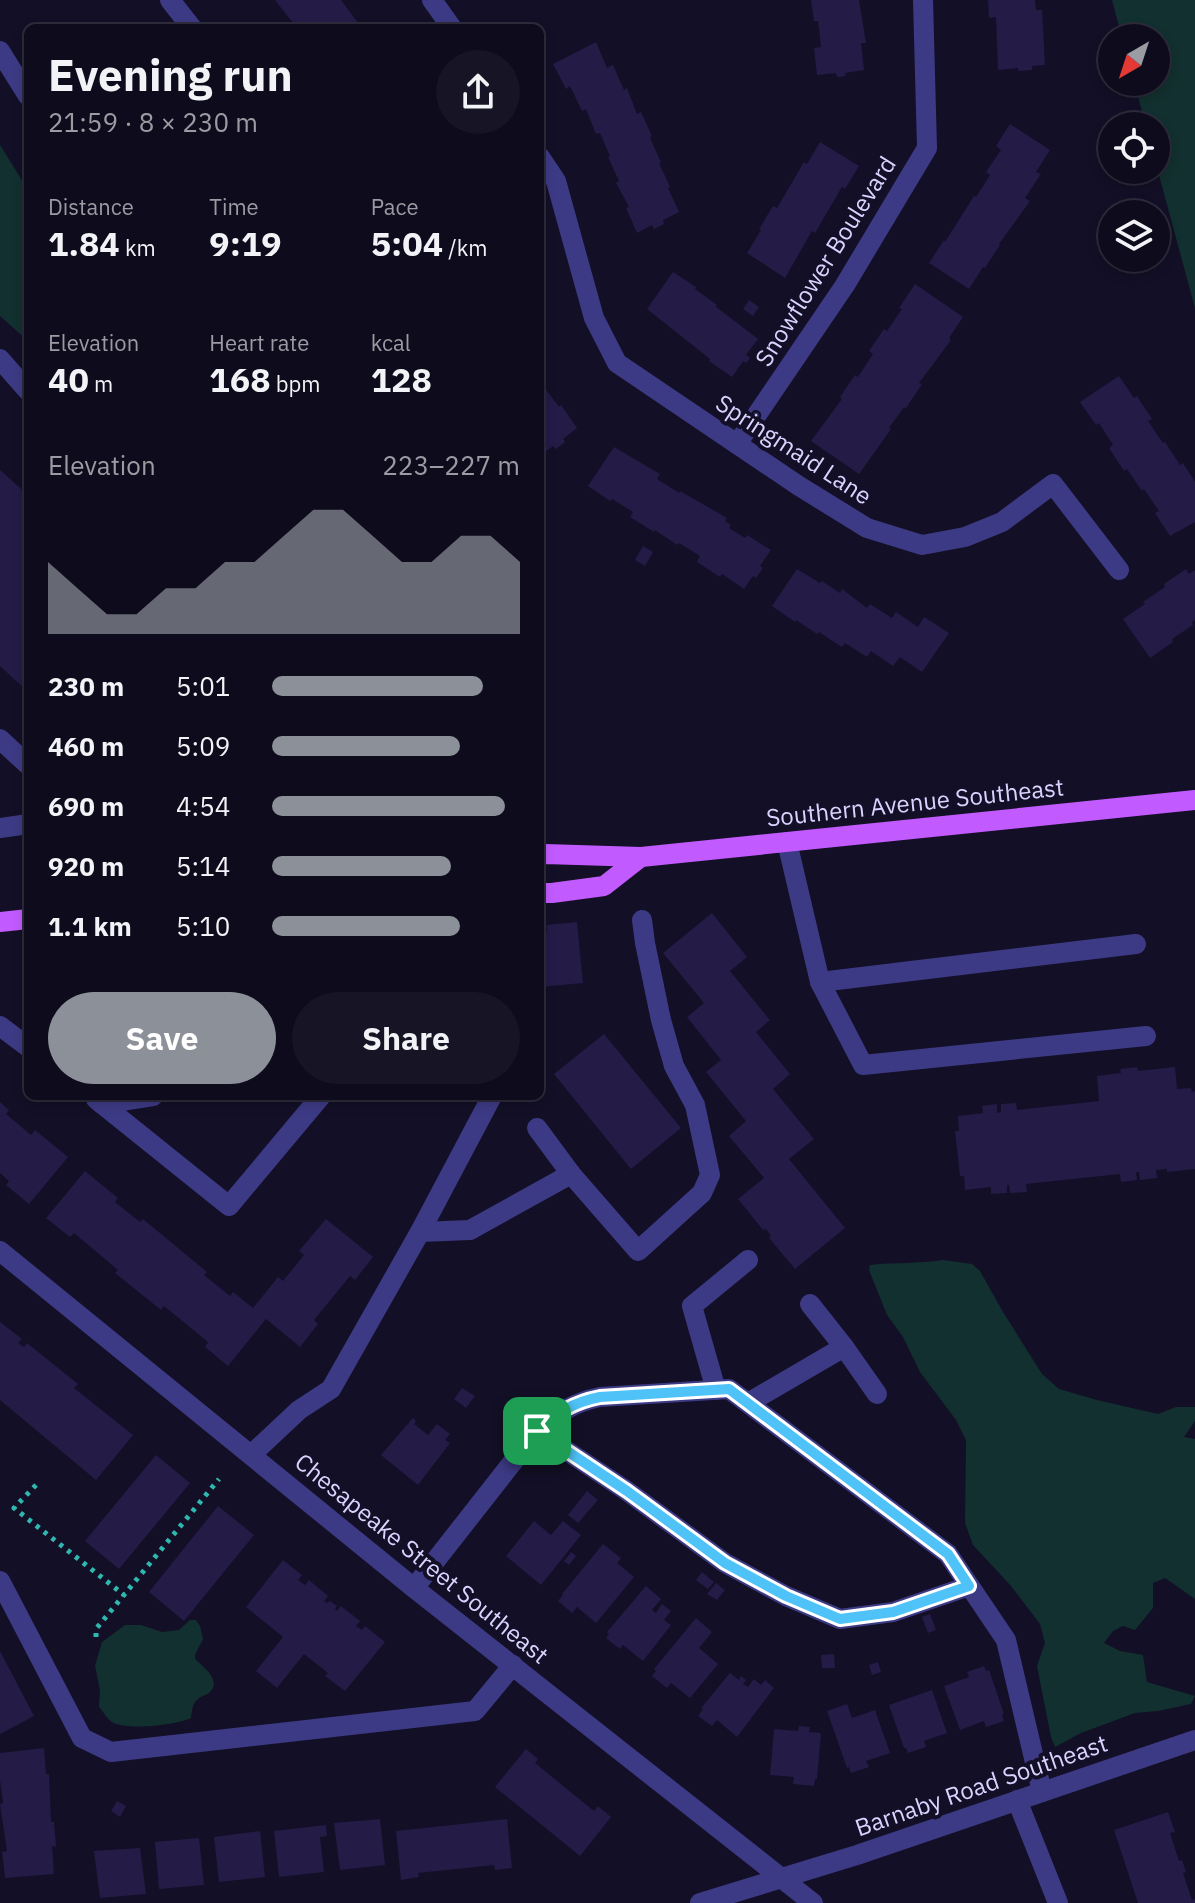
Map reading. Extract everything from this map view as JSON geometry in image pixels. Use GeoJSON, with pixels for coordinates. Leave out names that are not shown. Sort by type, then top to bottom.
{"type":"FeatureCollection","features":[{"type":"Feature","properties":{"kind":"main road","name":"Southern Avenue Southeast"},"geometry":{"type":"LineString","coordinates":[[544,854],[641,857],[1195,800]]}},
{"type":"Feature","properties":{"kind":"main road"},"geometry":{"type":"LineString","coordinates":[[544,893],[604,886],[641,857]]}},
{"type":"Feature","properties":{"kind":"main road"},"geometry":{"type":"LineString","coordinates":[[0,922],[24,919]]}},
{"type":"Feature","properties":{"kind":"street"},"geometry":{"type":"LineString","coordinates":[[170,0],[189,24]]}},
{"type":"Feature","properties":{"kind":"street"},"geometry":{"type":"LineString","coordinates":[[432,0],[449,24]]}},
{"type":"Feature","properties":{"kind":"street","name":"Snowflower Boulevard"},"geometry":{"type":"LineString","coordinates":[[737,444],[845,285],[927,148],[923,0]]}},
{"type":"Feature","properties":{"kind":"street"},"geometry":{"type":"LineString","coordinates":[[0,51],[24,90]]}},
{"type":"Feature","properties":{"kind":"street","name":"Springmaid Lane"},"geometry":{"type":"LineString","coordinates":[[544,163],[556,181],[594,318],[617,363],[867,528],[922,545],[965,537],[1002,522],[1053,484],[1119,570]]}},
{"type":"Feature","properties":{"kind":"street"},"geometry":{"type":"LineString","coordinates":[[0,359],[24,386]]}},
{"type":"Feature","properties":{"kind":"street"},"geometry":{"type":"LineString","coordinates":[[0,739],[24,761]]}},
{"type":"Feature","properties":{"kind":"street"},"geometry":{"type":"LineString","coordinates":[[0,828],[24,825]]}},
{"type":"Feature","properties":{"kind":"street"},"geometry":{"type":"LineString","coordinates":[[787,842],[820,982],[863,1065],[1146,1036]]}},
{"type":"Feature","properties":{"kind":"street"},"geometry":{"type":"LineString","coordinates":[[537,1128],[571,1174],[638,1251],[702,1193],[710,1175],[695,1105],[674,1066],[661,1020],[642,920]]}},
{"type":"Feature","properties":{"kind":"street"},"geometry":{"type":"LineString","coordinates":[[820,982],[1136,944]]}},
{"type":"Feature","properties":{"kind":"street"},"geometry":{"type":"LineString","coordinates":[[0,1026],[24,1044]]}},
{"type":"Feature","properties":{"kind":"street"},"geometry":{"type":"LineString","coordinates":[[97,1100],[229,1206],[318,1100]]}},
{"type":"Feature","properties":{"kind":"street"},"geometry":{"type":"LineString","coordinates":[[251,1455],[299,1410],[331,1389],[490,1100]]}},
{"type":"Feature","properties":{"kind":"street"},"geometry":{"type":"LineString","coordinates":[[420,1232],[470,1230],[571,1174]]}},
{"type":"Feature","properties":{"kind":"street","name":"Chesapeake Street Southeast"},"geometry":{"type":"LineString","coordinates":[[0,1251],[414,1588],[813,1903]]}},
{"type":"Feature","properties":{"kind":"street"},"geometry":{"type":"LineString","coordinates":[[722,1389],[692,1306],[748,1260]]}},
{"type":"Feature","properties":{"kind":"street"},"geometry":{"type":"LineString","coordinates":[[810,1304],[877,1394]]}},
{"type":"Feature","properties":{"kind":"street"},"geometry":{"type":"LineString","coordinates":[[748,1403],[844,1347]]}},
{"type":"Feature","properties":{"kind":"street"},"geometry":{"type":"LineString","coordinates":[[414,1588],[537,1431],[561,1411],[600,1397],[722,1389],[748,1403],[948,1554],[1006,1640],[1042,1792]]}},
{"type":"Feature","properties":{"kind":"street"},"geometry":{"type":"LineString","coordinates":[[537,1431],[627,1491],[725,1563],[786,1596],[840,1619],[893,1612],[969,1586]]}},
{"type":"Feature","properties":{"kind":"street"},"geometry":{"type":"LineString","coordinates":[[0,1581],[82,1738],[111,1752],[475,1711],[513,1665]]}},
{"type":"Feature","properties":{"kind":"street","name":"Barnaby Road Southeast"},"geometry":{"type":"LineString","coordinates":[[700,1903],[783,1879],[1195,1740]]}},
{"type":"Feature","properties":{"kind":"street"},"geometry":{"type":"LineString","coordinates":[[1017,1800],[1058,1903]]}},
{"type":"Feature","properties":{"kind":"path"},"geometry":{"type":"LineString","coordinates":[[96,1637],[96,1629],[219,1479]]}},
{"type":"Feature","properties":{"kind":"path"},"geometry":{"type":"LineString","coordinates":[[36,1485],[14,1508],[124,1595]]}},
{"type":"Feature","properties":{"kind":"green space"},"geometry":{"type":"Polygon","coordinates":[[[1112,0],[1195,0],[1195,308],[1170,216],[1170,200],[1166,200],[1161,184],[1170,184],[1170,112],[1142,112],[1138,96],[1170,96],[1170,24],[1118,24],[1112,0]]]}},
{"type":"Feature","properties":{"kind":"green space"},"geometry":{"type":"Polygon","coordinates":[[[0,145],[24,184],[24,337],[0,316],[0,145]]]}},
{"type":"Feature","properties":{"kind":"green space"},"geometry":{"type":"Polygon","coordinates":[[[943,1260],[972,1264],[980,1271],[1042,1374],[1059,1389],[1158,1414],[1176,1407],[1195,1407],[1195,1421],[1184,1437],[1195,1439],[1195,1599],[1165,1578],[1153,1583],[1153,1608],[1135,1630],[1123,1626],[1113,1631],[1104,1643],[1120,1651],[1143,1655],[1147,1682],[1195,1696],[1191,1704],[1135,1713],[1081,1733],[1055,1747],[1037,1666],[1045,1643],[1040,1624],[1011,1586],[973,1545],[965,1523],[966,1440],[956,1420],[920,1372],[903,1337],[887,1315],[869,1270],[870,1265],[943,1260]]]}},
{"type":"Feature","properties":{"kind":"green space"},"geometry":{"type":"Polygon","coordinates":[[[190,1620],[196,1620],[203,1639],[195,1659],[210,1674],[214,1683],[210,1692],[195,1703],[191,1718],[140,1727],[110,1721],[99,1707],[100,1690],[95,1666],[102,1642],[125,1625],[141,1625],[162,1632],[179,1630],[190,1620]]]}},
{"type":"Feature","properties":{"kind":"building"},"geometry":{"type":"Polygon","coordinates":[[[275,0],[341,0],[359,24],[294,24],[275,0]]]}},
{"type":"Feature","properties":{"kind":"building"},"geometry":{"type":"Polygon","coordinates":[[[811,0],[859,0],[866,43],[861,43],[864,70],[837,77],[836,73],[817,75],[814,48],[821,47],[818,21],[814,21],[811,0]]]}},
{"type":"Feature","properties":{"kind":"building"},"geometry":{"type":"Polygon","coordinates":[[[988,0],[1035,0],[1036,10],[1042,10],[1045,65],[1032,66],[1032,70],[998,70],[996,17],[989,18],[988,0]]]}},
{"type":"Feature","properties":{"kind":"building"},"geometry":{"type":"Polygon","coordinates":[[[596,42],[607,68],[613,65],[624,90],[627,88],[637,114],[641,112],[679,212],[654,229],[652,225],[637,233],[600,133],[596,134],[586,109],[582,111],[570,86],[566,89],[553,64],[596,42]]]}},
{"type":"Feature","properties":{"kind":"building"},"geometry":{"type":"Polygon","coordinates":[[[1010,124],[1050,150],[1036,172],[1041,174],[1025,198],[1030,201],[969,289],[929,263],[990,175],[986,172],[1001,150],[996,146],[1010,124]]]}},
{"type":"Feature","properties":{"kind":"building"},"geometry":{"type":"Polygon","coordinates":[[[820,142],[859,166],[845,189],[842,187],[815,233],[812,231],[785,278],[747,253],[773,206],[777,208],[804,162],[807,164],[820,142]]]}},
{"type":"Feature","properties":{"kind":"building"},"geometry":{"type":"Polygon","coordinates":[[[673,272],[696,287],[758,339],[746,355],[750,358],[746,363],[743,361],[732,377],[647,309],[673,272]]]}},
{"type":"Feature","properties":{"kind":"building"},"geometry":{"type":"Polygon","coordinates":[[[915,284],[963,317],[949,338],[951,340],[919,383],[922,384],[859,474],[811,441],[842,399],[840,397],[855,375],[858,377],[873,354],[869,351],[884,329],[887,331],[915,284]]]}},
{"type":"Feature","properties":{"kind":"building"},"geometry":{"type":"Polygon","coordinates":[[[749,300],[759,307],[753,316],[743,309],[749,300]]]}},
{"type":"Feature","properties":{"kind":"building"},"geometry":{"type":"Polygon","coordinates":[[[1119,376],[1134,398],[1137,396],[1152,419],[1148,421],[1163,443],[1180,465],[1183,463],[1195,482],[1195,522],[1170,536],[1155,513],[1159,511],[1127,469],[1124,471],[1109,448],[1113,445],[1099,423],[1096,425],[1080,402],[1119,376]]]}},
{"type":"Feature","properties":{"kind":"building"},"geometry":{"type":"Polygon","coordinates":[[[544,387],[577,428],[556,449],[553,446],[544,453],[544,387]]]}},
{"type":"Feature","properties":{"kind":"building"},"geometry":{"type":"Polygon","coordinates":[[[614,447],[660,474],[657,479],[679,493],[727,518],[725,521],[731,525],[729,528],[771,550],[756,578],[753,576],[744,589],[722,574],[720,577],[697,562],[700,556],[630,517],[633,512],[588,486],[614,447]]]}},
{"type":"Feature","properties":{"kind":"building"},"geometry":{"type":"Polygon","coordinates":[[[0,470],[24,491],[24,688],[0,666],[0,470]]]}},
{"type":"Feature","properties":{"kind":"building"},"geometry":{"type":"Polygon","coordinates":[[[643,546],[653,552],[645,566],[635,560],[643,546]]]}},
{"type":"Feature","properties":{"kind":"building"},"geometry":{"type":"Polygon","coordinates":[[[797,569],[840,593],[842,589],[867,608],[870,604],[892,618],[896,612],[918,627],[924,617],[949,633],[922,672],[900,657],[893,666],[871,651],[867,657],[845,643],[842,647],[772,606],[797,569]]]}},
{"type":"Feature","properties":{"kind":"building"},"geometry":{"type":"Polygon","coordinates":[[[1186,569],[1189,574],[1195,570],[1193,625],[1150,658],[1123,619],[1186,569]]]}},
{"type":"Feature","properties":{"kind":"building"},"geometry":{"type":"Polygon","coordinates":[[[712,913],[747,957],[730,971],[770,1020],[756,1032],[790,1074],[773,1089],[814,1139],[789,1159],[845,1228],[795,1269],[769,1238],[771,1236],[766,1229],[763,1230],[738,1199],[764,1178],[729,1136],[746,1121],[706,1072],[721,1060],[687,1017],[704,1003],[663,953],[712,913]]]}},
{"type":"Feature","properties":{"kind":"building"},"geometry":{"type":"Polygon","coordinates":[[[577,922],[583,983],[544,987],[546,925],[577,922]]]}},
{"type":"Feature","properties":{"kind":"building"},"geometry":{"type":"Polygon","coordinates":[[[604,1034],[681,1128],[631,1169],[554,1074],[604,1034]]]}},
{"type":"Feature","properties":{"kind":"building"},"geometry":{"type":"Polygon","coordinates":[[[1137,1067],[1138,1071],[1175,1067],[1177,1089],[1191,1088],[1192,1092],[1195,1091],[1195,1169],[1156,1170],[1157,1178],[1140,1180],[1139,1172],[1136,1172],[1137,1180],[1121,1182],[1120,1174],[1026,1184],[1027,1192],[1010,1193],[1009,1185],[1007,1193],[991,1194],[991,1187],[965,1190],[964,1176],[960,1176],[955,1131],[959,1131],[958,1116],[983,1113],[982,1106],[997,1104],[997,1113],[1001,1112],[1001,1104],[1016,1103],[1017,1110],[1099,1101],[1097,1076],[1137,1067]]]}},
{"type":"Feature","properties":{"kind":"building"},"geometry":{"type":"Polygon","coordinates":[[[0,1102],[9,1110],[6,1114],[31,1135],[35,1130],[68,1157],[29,1204],[6,1185],[9,1181],[0,1173],[0,1102]]]}},
{"type":"Feature","properties":{"kind":"building"},"geometry":{"type":"Polygon","coordinates":[[[85,1171],[118,1198],[115,1202],[140,1222],[143,1219],[207,1272],[204,1275],[230,1296],[233,1292],[253,1308],[278,1277],[283,1281],[304,1255],[299,1251],[326,1219],[373,1257],[355,1280],[350,1276],[314,1320],[318,1324],[300,1347],[266,1319],[228,1366],[205,1347],[208,1342],[164,1306],[161,1310],[115,1273],[118,1270],[74,1233],[70,1237],[46,1218],[85,1171]]]}},
{"type":"Feature","properties":{"kind":"building"},"geometry":{"type":"Polygon","coordinates":[[[0,1322],[22,1339],[18,1343],[24,1347],[27,1343],[78,1384],[74,1388],[133,1435],[96,1480],[0,1400],[0,1322]]]}},
{"type":"Feature","properties":{"kind":"building"},"geometry":{"type":"Polygon","coordinates":[[[462,1388],[475,1396],[466,1408],[454,1399],[462,1388]]]}},
{"type":"Feature","properties":{"kind":"building"},"geometry":{"type":"Polygon","coordinates":[[[413,1418],[416,1421],[414,1424],[428,1435],[437,1424],[450,1434],[445,1440],[450,1443],[418,1485],[381,1455],[413,1418]]]}},
{"type":"Feature","properties":{"kind":"building"},"geometry":{"type":"Polygon","coordinates":[[[156,1455],[190,1483],[119,1569],[85,1541],[156,1455]]]}},
{"type":"Feature","properties":{"kind":"building"},"geometry":{"type":"Polygon","coordinates":[[[587,1491],[598,1500],[578,1523],[568,1515],[587,1491]]]}},
{"type":"Feature","properties":{"kind":"building"},"geometry":{"type":"Polygon","coordinates":[[[218,1506],[254,1535],[184,1621],[149,1592],[218,1506]]]}},
{"type":"Feature","properties":{"kind":"building"},"geometry":{"type":"Polygon","coordinates":[[[534,1521],[551,1535],[563,1521],[581,1535],[541,1585],[506,1556],[534,1521]]]}},
{"type":"Feature","properties":{"kind":"building"},"geometry":{"type":"Polygon","coordinates":[[[603,1544],[621,1558],[617,1563],[634,1577],[596,1623],[577,1607],[572,1613],[558,1601],[603,1544]]]}},
{"type":"Feature","properties":{"kind":"building"},"geometry":{"type":"Polygon","coordinates":[[[571,1552],[576,1556],[569,1565],[564,1561],[571,1552]]]}},
{"type":"Feature","properties":{"kind":"building"},"geometry":{"type":"Polygon","coordinates":[[[283,1560],[302,1575],[298,1580],[305,1585],[309,1580],[328,1596],[324,1601],[337,1606],[337,1611],[341,1606],[360,1621],[356,1626],[362,1630],[365,1626],[385,1642],[345,1691],[304,1654],[277,1688],[256,1671],[283,1637],[246,1607],[283,1560]]]}},
{"type":"Feature","properties":{"kind":"building"},"geometry":{"type":"Polygon","coordinates":[[[702,1572],[714,1582],[708,1589],[696,1580],[702,1572]]]}},
{"type":"Feature","properties":{"kind":"building"},"geometry":{"type":"Polygon","coordinates":[[[716,1583],[725,1590],[717,1600],[707,1594],[716,1583]]]}},
{"type":"Feature","properties":{"kind":"building"},"geometry":{"type":"Polygon","coordinates":[[[646,1586],[661,1599],[652,1610],[656,1613],[662,1604],[671,1611],[664,1620],[671,1625],[643,1661],[623,1645],[620,1649],[606,1638],[607,1632],[646,1586]]]}},
{"type":"Feature","properties":{"kind":"building"},"geometry":{"type":"Polygon","coordinates":[[[930,1614],[936,1630],[928,1633],[922,1617],[930,1614]]]}},
{"type":"Feature","properties":{"kind":"building"},"geometry":{"type":"Polygon","coordinates":[[[696,1618],[712,1632],[699,1648],[718,1664],[690,1698],[671,1683],[667,1688],[652,1676],[656,1671],[654,1669],[696,1618]]]}},
{"type":"Feature","properties":{"kind":"building"},"geometry":{"type":"Polygon","coordinates":[[[0,1651],[34,1716],[0,1734],[0,1651]]]}},
{"type":"Feature","properties":{"kind":"building"},"geometry":{"type":"Polygon","coordinates":[[[834,1654],[835,1668],[822,1668],[821,1655],[834,1654]]]}},
{"type":"Feature","properties":{"kind":"building"},"geometry":{"type":"Polygon","coordinates":[[[878,1662],[881,1672],[872,1675],[869,1665],[878,1662]]]}},
{"type":"Feature","properties":{"kind":"building"},"geometry":{"type":"Polygon","coordinates":[[[984,1666],[986,1671],[989,1670],[1004,1721],[986,1727],[984,1721],[960,1730],[944,1686],[969,1677],[967,1672],[984,1666]]]}},
{"type":"Feature","properties":{"kind":"building"},"geometry":{"type":"Polygon","coordinates":[[[730,1673],[739,1680],[741,1676],[746,1680],[743,1684],[748,1687],[754,1679],[761,1685],[765,1680],[774,1688],[737,1737],[717,1720],[712,1726],[698,1716],[730,1673]]]}},
{"type":"Feature","properties":{"kind":"building"},"geometry":{"type":"Polygon","coordinates":[[[932,1690],[947,1733],[924,1741],[926,1747],[908,1753],[889,1705],[932,1690]]]}},
{"type":"Feature","properties":{"kind":"building"},"geometry":{"type":"Polygon","coordinates":[[[847,1704],[852,1718],[875,1710],[890,1753],[866,1761],[869,1767],[851,1773],[827,1711],[847,1704]]]}},
{"type":"Feature","properties":{"kind":"building"},"geometry":{"type":"Polygon","coordinates":[[[799,1726],[810,1727],[809,1732],[821,1733],[814,1786],[793,1784],[794,1777],[770,1775],[774,1729],[798,1731],[799,1726]]]}},
{"type":"Feature","properties":{"kind":"building"},"geometry":{"type":"Polygon","coordinates":[[[44,1748],[56,1847],[52,1846],[54,1874],[5,1878],[2,1852],[7,1851],[0,1804],[3,1803],[0,1753],[44,1748]]]}},
{"type":"Feature","properties":{"kind":"building"},"geometry":{"type":"Polygon","coordinates":[[[526,1749],[538,1759],[535,1763],[594,1811],[598,1806],[611,1817],[580,1856],[495,1787],[526,1749]]]}},
{"type":"Feature","properties":{"kind":"building"},"geometry":{"type":"Polygon","coordinates":[[[117,1801],[126,1806],[120,1817],[111,1811],[117,1801]]]}},
{"type":"Feature","properties":{"kind":"building"},"geometry":{"type":"Polygon","coordinates":[[[1168,1812],[1175,1832],[1170,1833],[1195,1903],[1138,1903],[1114,1830],[1168,1812]]]}},
{"type":"Feature","properties":{"kind":"building"},"geometry":{"type":"Polygon","coordinates":[[[380,1819],[385,1865],[340,1870],[334,1823],[380,1819]]]}},
{"type":"Feature","properties":{"kind":"building"},"geometry":{"type":"Polygon","coordinates":[[[507,1819],[512,1868],[495,1870],[494,1865],[418,1873],[419,1877],[401,1880],[396,1831],[507,1819]]]}},
{"type":"Feature","properties":{"kind":"building"},"geometry":{"type":"Polygon","coordinates":[[[326,1825],[327,1836],[320,1837],[324,1872],[279,1877],[274,1831],[326,1825]]]}},
{"type":"Feature","properties":{"kind":"building"},"geometry":{"type":"Polygon","coordinates":[[[260,1831],[265,1877],[219,1882],[214,1837],[260,1831]]]}},
{"type":"Feature","properties":{"kind":"building"},"geometry":{"type":"Polygon","coordinates":[[[199,1838],[204,1885],[159,1889],[155,1842],[199,1838]]]}},
{"type":"Feature","properties":{"kind":"building"},"geometry":{"type":"Polygon","coordinates":[[[140,1848],[146,1894],[100,1898],[94,1851],[140,1848]]]}},
{"type":"Feature","properties":{"kind":"route"},"geometry":{"type":"LineString","coordinates":[[729,1389],[948,1554],[969,1586],[893,1612],[840,1619],[786,1596],[725,1563],[627,1491],[537,1431],[570,1406],[600,1397],[729,1389]]}}]}
